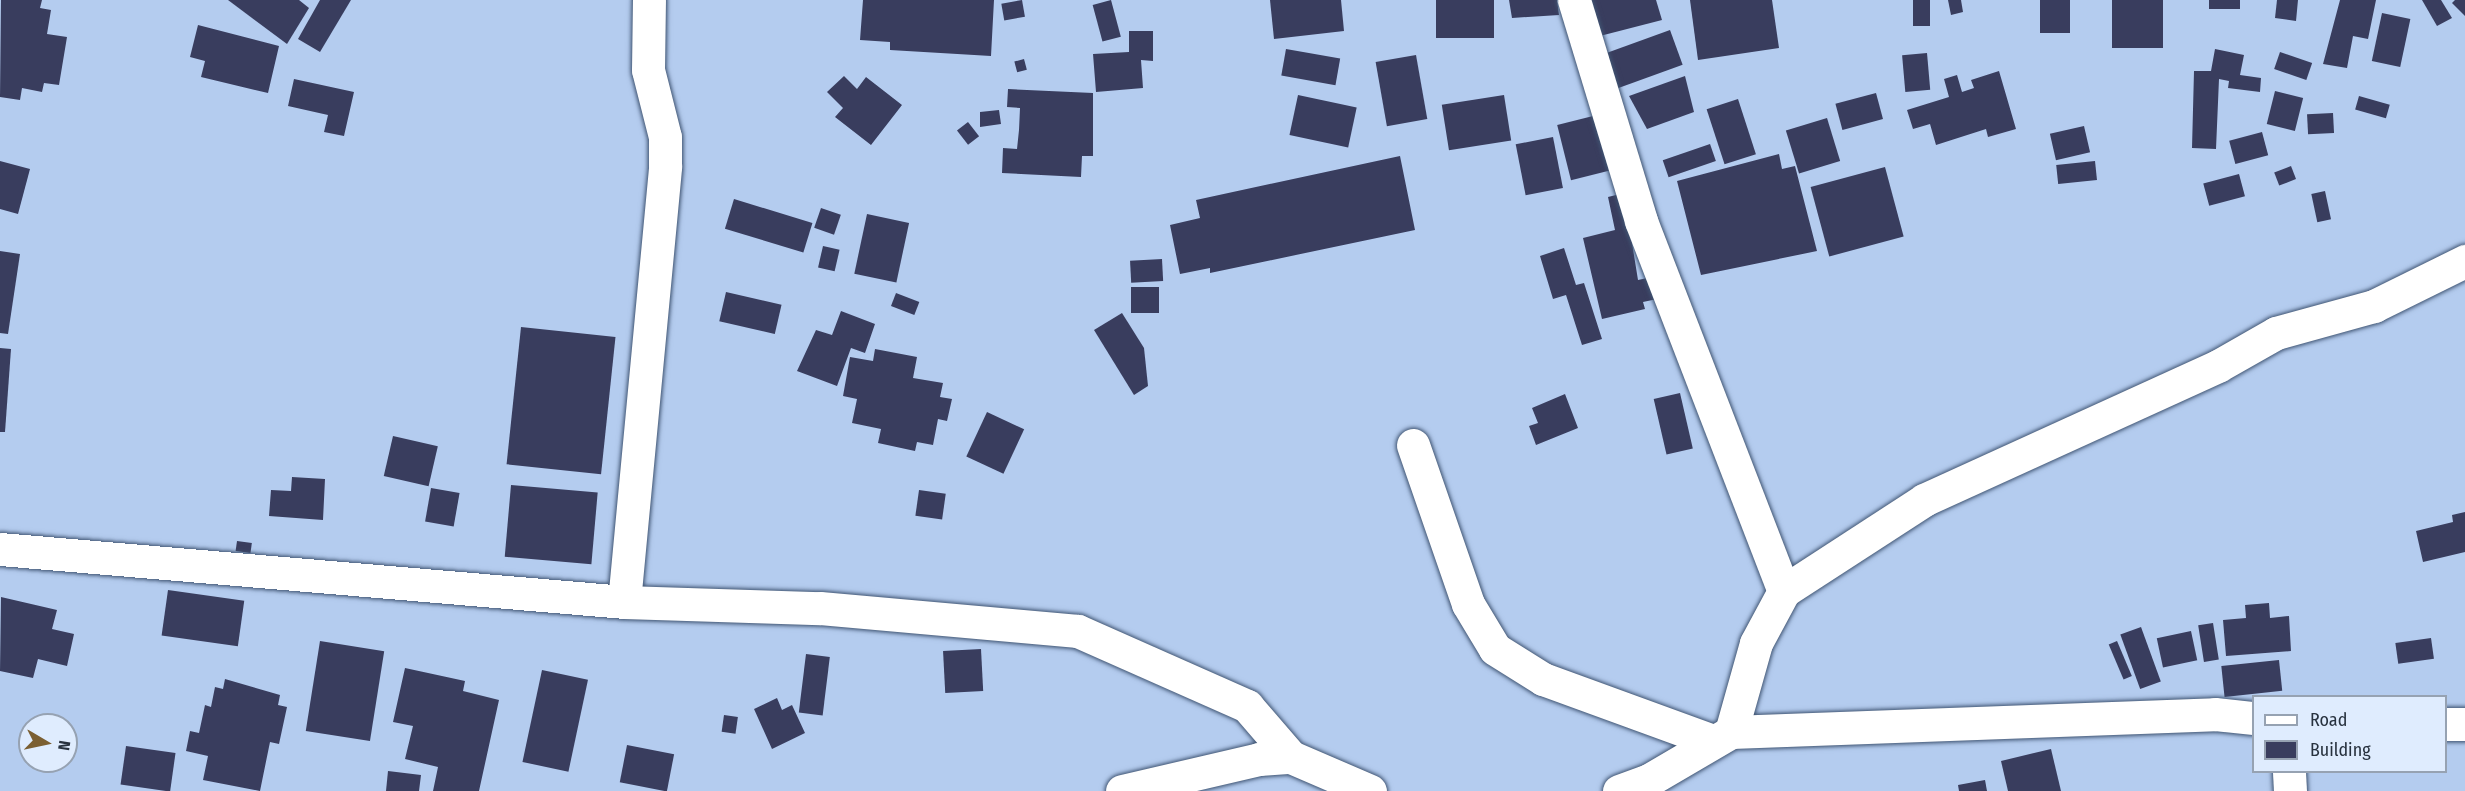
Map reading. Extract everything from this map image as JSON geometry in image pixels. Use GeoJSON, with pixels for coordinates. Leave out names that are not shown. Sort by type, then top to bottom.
{"type":"FeatureCollection","features":[{"type":"Feature","properties":{"kind":"street"},"geometry":{"type":"LineString","coordinates":[[624,602],[665,166],[665,137],[649,78],[649,0]]}},
{"type":"Feature","properties":{"kind":"street"},"geometry":{"type":"LineString","coordinates":[[1574,0],[1641,221],[1784,591]]}},
{"type":"Feature","properties":{"kind":"street"},"geometry":{"type":"LineString","coordinates":[[1619,791],[1649,780],[1722,736],[1756,643],[1784,591],[1924,500],[2218,366],[2276,333],[2374,306],[2465,261]]}},
{"type":"Feature","properties":{"kind":"street"},"geometry":{"type":"LineString","coordinates":[[1413,445],[1468,604],[1496,649],[1543,678],[1722,736],[2215,714],[2252,718]]}},
{"type":"Feature","properties":{"kind":"street"},"geometry":{"type":"LineString","coordinates":[[0,549],[624,602],[820,608],[1078,631],[1247,706],[1291,757],[1370,791]]}},
{"type":"Feature","properties":{"kind":"street"},"geometry":{"type":"LineString","coordinates":[[2447,724],[2465,724]]}},
{"type":"Feature","properties":{"kind":"street"},"geometry":{"type":"LineString","coordinates":[[1122,791],[1259,759],[1291,757]]}},
{"type":"Feature","properties":{"kind":"street"},"geometry":{"type":"LineString","coordinates":[[2289,773],[2290,791]]}},
{"type":"Feature","properties":{"kind":"building"},"geometry":{"type":"Polygon","coordinates":[[[1,0],[42,0],[40,8],[51,10],[47,34],[67,37],[59,85],[44,83],[42,92],[22,88],[20,100],[0,97],[1,0]]]}},
{"type":"Feature","properties":{"kind":"building"},"geometry":{"type":"Polygon","coordinates":[[[228,0],[299,0],[309,8],[287,44],[228,0]]]}},
{"type":"Feature","properties":{"kind":"building"},"geometry":{"type":"Polygon","coordinates":[[[320,0],[351,0],[320,52],[298,39],[320,0]]]}},
{"type":"Feature","properties":{"kind":"building"},"geometry":{"type":"Polygon","coordinates":[[[863,0],[994,0],[991,56],[890,50],[890,42],[860,40],[863,0]]]}},
{"type":"Feature","properties":{"kind":"building"},"geometry":{"type":"Polygon","coordinates":[[[1022,0],[1025,17],[1004,20],[1001,4],[1022,0]]]}},
{"type":"Feature","properties":{"kind":"building"},"geometry":{"type":"Polygon","coordinates":[[[1111,0],[1121,37],[1102,42],[1093,5],[1111,0]]]}},
{"type":"Feature","properties":{"kind":"building"},"geometry":{"type":"Polygon","coordinates":[[[1270,0],[1341,0],[1344,31],[1274,39],[1270,0]]]}},
{"type":"Feature","properties":{"kind":"building"},"geometry":{"type":"Polygon","coordinates":[[[1436,0],[1494,0],[1494,38],[1436,38],[1436,0]]]}},
{"type":"Feature","properties":{"kind":"building"},"geometry":{"type":"Polygon","coordinates":[[[1509,0],[1557,0],[1559,15],[1512,18],[1509,0]]]}},
{"type":"Feature","properties":{"kind":"building"},"geometry":{"type":"Polygon","coordinates":[[[1586,0],[1656,0],[1662,20],[1596,37],[1586,0]]]}},
{"type":"Feature","properties":{"kind":"building"},"geometry":{"type":"Polygon","coordinates":[[[1690,0],[1772,0],[1779,48],[1698,60],[1690,0]]]}},
{"type":"Feature","properties":{"kind":"building"},"geometry":{"type":"Polygon","coordinates":[[[1913,0],[1930,0],[1930,26],[1913,26],[1913,0]]]}},
{"type":"Feature","properties":{"kind":"building"},"geometry":{"type":"Polygon","coordinates":[[[1948,0],[1961,0],[1963,12],[1951,15],[1948,0]]]}},
{"type":"Feature","properties":{"kind":"building"},"geometry":{"type":"Polygon","coordinates":[[[2040,0],[2070,0],[2070,33],[2040,33],[2040,0]]]}},
{"type":"Feature","properties":{"kind":"building"},"geometry":{"type":"Polygon","coordinates":[[[2112,0],[2163,0],[2163,48],[2112,48],[2112,0]]]}},
{"type":"Feature","properties":{"kind":"building"},"geometry":{"type":"Polygon","coordinates":[[[2209,0],[2240,0],[2240,9],[2209,9],[2209,0]]]}},
{"type":"Feature","properties":{"kind":"building"},"geometry":{"type":"Polygon","coordinates":[[[2277,0],[2298,0],[2296,21],[2275,18],[2277,0]]]}},
{"type":"Feature","properties":{"kind":"building"},"geometry":{"type":"Polygon","coordinates":[[[2340,0],[2376,0],[2368,39],[2353,36],[2347,68],[2323,64],[2340,0]]]}},
{"type":"Feature","properties":{"kind":"building"},"geometry":{"type":"Polygon","coordinates":[[[2422,0],[2441,0],[2452,18],[2437,26],[2422,0]]]}},
{"type":"Feature","properties":{"kind":"building"},"geometry":{"type":"Polygon","coordinates":[[[2455,0],[2465,0],[2465,16],[2452,3],[2455,0]]]}},
{"type":"Feature","properties":{"kind":"building"},"geometry":{"type":"Polygon","coordinates":[[[2382,13],[2410,19],[2400,67],[2372,61],[2382,13]]]}},
{"type":"Feature","properties":{"kind":"building"},"geometry":{"type":"Polygon","coordinates":[[[198,25],[279,46],[268,93],[201,77],[205,61],[190,57],[198,25]]]}},
{"type":"Feature","properties":{"kind":"building"},"geometry":{"type":"Polygon","coordinates":[[[1670,30],[1683,65],[1618,88],[1605,54],[1670,30]]]}},
{"type":"Feature","properties":{"kind":"building"},"geometry":{"type":"Polygon","coordinates":[[[1129,31],[1153,31],[1153,61],[1141,60],[1143,88],[1096,92],[1093,54],[1129,52],[1129,31]]]}},
{"type":"Feature","properties":{"kind":"building"},"geometry":{"type":"Polygon","coordinates":[[[1286,49],[1340,59],[1335,85],[1281,76],[1286,49]]]}},
{"type":"Feature","properties":{"kind":"building"},"geometry":{"type":"Polygon","coordinates":[[[2215,49],[2244,55],[2240,75],[2261,78],[2260,92],[2228,88],[2229,81],[2219,79],[2216,149],[2192,148],[2194,71],[2211,71],[2215,49]]]}},
{"type":"Feature","properties":{"kind":"building"},"geometry":{"type":"Polygon","coordinates":[[[2280,52],[2312,63],[2306,80],[2274,69],[2280,52]]]}},
{"type":"Feature","properties":{"kind":"building"},"geometry":{"type":"Polygon","coordinates":[[[1927,53],[1930,90],[1905,92],[1902,55],[1927,53]]]}},
{"type":"Feature","properties":{"kind":"building"},"geometry":{"type":"Polygon","coordinates":[[[1416,55],[1427,119],[1387,126],[1376,62],[1416,55]]]}},
{"type":"Feature","properties":{"kind":"building"},"geometry":{"type":"Polygon","coordinates":[[[1024,59],[1027,70],[1017,72],[1014,62],[1024,59]]]}},
{"type":"Feature","properties":{"kind":"building"},"geometry":{"type":"Polygon","coordinates":[[[1999,71],[2016,129],[1988,137],[1986,129],[1936,145],[1930,124],[1913,129],[1907,110],[1949,97],[1944,79],[1957,75],[1962,92],[1974,88],[1971,80],[1999,71]]]}},
{"type":"Feature","properties":{"kind":"building"},"geometry":{"type":"Polygon","coordinates":[[[844,76],[857,89],[866,77],[902,105],[871,145],[835,117],[843,108],[827,92],[844,76]]]}},
{"type":"Feature","properties":{"kind":"building"},"geometry":{"type":"Polygon","coordinates":[[[1685,76],[1694,112],[1647,129],[1629,96],[1685,76]]]}},
{"type":"Feature","properties":{"kind":"building"},"geometry":{"type":"Polygon","coordinates":[[[294,79],[354,92],[344,136],[324,132],[328,115],[288,106],[294,79]]]}},
{"type":"Feature","properties":{"kind":"building"},"geometry":{"type":"Polygon","coordinates":[[[1008,89],[1093,93],[1093,156],[1082,156],[1081,177],[1002,173],[1003,148],[1017,149],[1019,130],[1020,108],[1007,107],[1008,89]]]}},
{"type":"Feature","properties":{"kind":"building"},"geometry":{"type":"Polygon","coordinates":[[[2275,91],[2303,98],[2295,131],[2267,124],[2275,91]]]}},
{"type":"Feature","properties":{"kind":"building"},"geometry":{"type":"Polygon","coordinates":[[[1876,93],[1883,119],[1842,130],[1835,104],[1876,93]]]}},
{"type":"Feature","properties":{"kind":"building"},"geometry":{"type":"Polygon","coordinates":[[[1298,95],[1357,107],[1348,148],[1289,135],[1298,95]]]}},
{"type":"Feature","properties":{"kind":"building"},"geometry":{"type":"Polygon","coordinates":[[[1504,95],[1511,140],[1449,150],[1442,105],[1504,95]]]}},
{"type":"Feature","properties":{"kind":"building"},"geometry":{"type":"Polygon","coordinates":[[[2359,96],[2390,105],[2386,118],[2355,109],[2359,96]]]}},
{"type":"Feature","properties":{"kind":"building"},"geometry":{"type":"Polygon","coordinates":[[[1738,99],[1756,154],[1725,164],[1707,109],[1738,99]]]}},
{"type":"Feature","properties":{"kind":"building"},"geometry":{"type":"Polygon","coordinates":[[[999,110],[1001,124],[980,127],[980,112],[999,110]]]}},
{"type":"Feature","properties":{"kind":"building"},"geometry":{"type":"Polygon","coordinates":[[[2333,113],[2334,133],[2308,134],[2307,114],[2333,113]]]}},
{"type":"Feature","properties":{"kind":"building"},"geometry":{"type":"Polygon","coordinates":[[[1597,115],[1611,170],[1571,180],[1557,125],[1597,115]]]}},
{"type":"Feature","properties":{"kind":"building"},"geometry":{"type":"Polygon","coordinates":[[[1827,118],[1840,161],[1799,174],[1786,131],[1827,118]]]}},
{"type":"Feature","properties":{"kind":"building"},"geometry":{"type":"Polygon","coordinates":[[[968,122],[979,136],[968,145],[957,131],[968,122]]]}},
{"type":"Feature","properties":{"kind":"building"},"geometry":{"type":"Polygon","coordinates":[[[2084,126],[2090,152],[2056,160],[2050,134],[2084,126]]]}},
{"type":"Feature","properties":{"kind":"building"},"geometry":{"type":"Polygon","coordinates":[[[2262,132],[2268,155],[2235,164],[2229,141],[2262,132]]]}},
{"type":"Feature","properties":{"kind":"building"},"geometry":{"type":"Polygon","coordinates":[[[1553,137],[1563,188],[1526,195],[1516,144],[1553,137]]]}},
{"type":"Feature","properties":{"kind":"building"},"geometry":{"type":"Polygon","coordinates":[[[1710,144],[1716,161],[1669,177],[1663,160],[1710,144]]]}},
{"type":"Feature","properties":{"kind":"building"},"geometry":{"type":"Polygon","coordinates":[[[1779,154],[1782,169],[1795,166],[1817,251],[1701,275],[1677,181],[1779,154]]]}},
{"type":"Feature","properties":{"kind":"building"},"geometry":{"type":"Polygon","coordinates":[[[1400,156],[1415,230],[1210,273],[1210,268],[1180,274],[1170,225],[1200,218],[1196,200],[1400,156]]]}},
{"type":"Feature","properties":{"kind":"building"},"geometry":{"type":"Polygon","coordinates":[[[0,161],[30,169],[18,214],[0,209],[0,161]]]}},
{"type":"Feature","properties":{"kind":"building"},"geometry":{"type":"Polygon","coordinates":[[[2095,161],[2097,180],[2058,184],[2056,165],[2095,161]]]}},
{"type":"Feature","properties":{"kind":"building"},"geometry":{"type":"Polygon","coordinates":[[[2291,166],[2296,179],[2279,186],[2274,172],[2291,166]]]}},
{"type":"Feature","properties":{"kind":"building"},"geometry":{"type":"Polygon","coordinates":[[[1885,167],[1904,237],[1829,256],[1811,187],[1885,167]]]}},
{"type":"Feature","properties":{"kind":"building"},"geometry":{"type":"Polygon","coordinates":[[[2239,174],[2245,196],[2209,206],[2203,184],[2239,174]]]}},
{"type":"Feature","properties":{"kind":"building"},"geometry":{"type":"Polygon","coordinates":[[[2325,191],[2331,219],[2317,222],[2311,194],[2325,191]]]}},
{"type":"Feature","properties":{"kind":"building"},"geometry":{"type":"Polygon","coordinates":[[[1624,193],[1638,280],[1652,277],[1657,299],[1643,302],[1645,309],[1602,319],[1583,238],[1615,230],[1608,197],[1624,193]]]}},
{"type":"Feature","properties":{"kind":"building"},"geometry":{"type":"Polygon","coordinates":[[[734,199],[812,223],[803,253],[725,229],[734,199]]]}},
{"type":"Feature","properties":{"kind":"building"},"geometry":{"type":"Polygon","coordinates":[[[821,208],[841,215],[834,235],[814,228],[821,208]]]}},
{"type":"Feature","properties":{"kind":"building"},"geometry":{"type":"Polygon","coordinates":[[[867,214],[909,223],[896,283],[854,274],[867,214]]]}},
{"type":"Feature","properties":{"kind":"building"},"geometry":{"type":"Polygon","coordinates":[[[823,246],[840,250],[835,271],[818,267],[823,246]]]}},
{"type":"Feature","properties":{"kind":"building"},"geometry":{"type":"Polygon","coordinates":[[[1564,248],[1576,285],[1584,283],[1602,339],[1582,345],[1566,295],[1553,299],[1540,256],[1564,248]]]}},
{"type":"Feature","properties":{"kind":"building"},"geometry":{"type":"Polygon","coordinates":[[[0,251],[20,254],[8,334],[0,333],[0,251]]]}},
{"type":"Feature","properties":{"kind":"building"},"geometry":{"type":"Polygon","coordinates":[[[1162,259],[1163,281],[1131,283],[1130,261],[1162,259]]]}},
{"type":"Feature","properties":{"kind":"building"},"geometry":{"type":"Polygon","coordinates":[[[1131,287],[1159,287],[1159,313],[1131,313],[1131,287]]]}},
{"type":"Feature","properties":{"kind":"building"},"geometry":{"type":"Polygon","coordinates":[[[726,292],[782,305],[775,334],[719,321],[726,292]]]}},
{"type":"Feature","properties":{"kind":"building"},"geometry":{"type":"Polygon","coordinates":[[[896,293],[919,302],[914,315],[891,306],[896,293]]]}},
{"type":"Feature","properties":{"kind":"building"},"geometry":{"type":"Polygon","coordinates":[[[841,311],[875,324],[865,353],[851,348],[837,386],[797,371],[816,330],[832,335],[841,311]]]}},
{"type":"Feature","properties":{"kind":"building"},"geometry":{"type":"Polygon","coordinates":[[[1122,313],[1144,348],[1148,386],[1134,395],[1094,330],[1122,313]]]}},
{"type":"Feature","properties":{"kind":"building"},"geometry":{"type":"Polygon","coordinates":[[[521,327],[615,337],[601,474],[507,464],[521,327]]]}},
{"type":"Feature","properties":{"kind":"building"},"geometry":{"type":"Polygon","coordinates":[[[0,348],[11,349],[5,432],[0,432],[0,348]]]}},
{"type":"Feature","properties":{"kind":"building"},"geometry":{"type":"Polygon","coordinates":[[[875,349],[917,357],[913,378],[943,383],[940,397],[952,399],[947,421],[938,419],[933,445],[917,442],[915,451],[878,443],[881,429],[852,423],[857,399],[843,396],[850,357],[873,361],[875,349]]]}},
{"type":"Feature","properties":{"kind":"building"},"geometry":{"type":"Polygon","coordinates":[[[1680,393],[1693,449],[1667,455],[1654,399],[1680,393]]]}},
{"type":"Feature","properties":{"kind":"building"},"geometry":{"type":"Polygon","coordinates":[[[1565,394],[1578,428],[1536,445],[1529,426],[1538,423],[1532,408],[1565,394]]]}},
{"type":"Feature","properties":{"kind":"building"},"geometry":{"type":"Polygon","coordinates":[[[987,412],[1024,429],[1003,474],[966,456],[987,412]]]}},
{"type":"Feature","properties":{"kind":"building"},"geometry":{"type":"Polygon","coordinates":[[[393,436],[438,446],[429,486],[384,476],[393,436]]]}},
{"type":"Feature","properties":{"kind":"building"},"geometry":{"type":"Polygon","coordinates":[[[292,477],[325,479],[323,520],[269,516],[271,490],[291,491],[292,477]]]}},
{"type":"Feature","properties":{"kind":"building"},"geometry":{"type":"Polygon","coordinates":[[[511,485],[598,493],[591,564],[505,557],[511,485]]]}},
{"type":"Feature","properties":{"kind":"building"},"geometry":{"type":"Polygon","coordinates":[[[431,488],[460,493],[454,527],[425,521],[431,488]]]}},
{"type":"Feature","properties":{"kind":"building"},"geometry":{"type":"Polygon","coordinates":[[[919,490],[946,494],[942,520],[915,516],[919,490]]]}},
{"type":"Feature","properties":{"kind":"building"},"geometry":{"type":"Polygon","coordinates":[[[2465,512],[2465,552],[2423,562],[2416,531],[2453,522],[2452,515],[2465,512]]]}},
{"type":"Feature","properties":{"kind":"building"},"geometry":{"type":"Polygon","coordinates":[[[237,541],[252,543],[250,553],[236,551],[237,541]]]}},
{"type":"Feature","properties":{"kind":"building"},"geometry":{"type":"Polygon","coordinates":[[[168,590],[244,601],[238,646],[162,636],[168,590]]]}},
{"type":"Feature","properties":{"kind":"building"},"geometry":{"type":"Polygon","coordinates":[[[1,597],[57,610],[52,629],[74,634],[67,666],[38,659],[33,678],[0,671],[1,597]]]}},
{"type":"Feature","properties":{"kind":"building"},"geometry":{"type":"Polygon","coordinates":[[[2269,603],[2270,618],[2289,616],[2291,651],[2226,656],[2223,620],[2246,618],[2245,605],[2269,603]]]}},
{"type":"Feature","properties":{"kind":"building"},"geometry":{"type":"Polygon","coordinates":[[[2213,623],[2219,660],[2204,662],[2198,625],[2213,623]]]}},
{"type":"Feature","properties":{"kind":"building"},"geometry":{"type":"Polygon","coordinates":[[[2141,627],[2161,682],[2140,689],[2120,635],[2141,627]]]}},
{"type":"Feature","properties":{"kind":"building"},"geometry":{"type":"Polygon","coordinates":[[[2191,631],[2197,660],[2163,668],[2157,638],[2191,631]]]}},
{"type":"Feature","properties":{"kind":"building"},"geometry":{"type":"Polygon","coordinates":[[[2431,638],[2434,659],[2398,664],[2395,643],[2431,638]]]}},
{"type":"Feature","properties":{"kind":"building"},"geometry":{"type":"Polygon","coordinates":[[[320,641],[384,651],[370,741],[306,731],[320,641]]]}},
{"type":"Feature","properties":{"kind":"building"},"geometry":{"type":"Polygon","coordinates":[[[2117,641],[2132,676],[2124,679],[2109,645],[2117,641]]]}},
{"type":"Feature","properties":{"kind":"building"},"geometry":{"type":"Polygon","coordinates":[[[981,649],[983,691],[945,693],[943,651],[981,649]]]}},
{"type":"Feature","properties":{"kind":"building"},"geometry":{"type":"Polygon","coordinates":[[[806,654],[830,657],[823,715],[799,713],[806,654]]]}},
{"type":"Feature","properties":{"kind":"building"},"geometry":{"type":"Polygon","coordinates":[[[2279,660],[2282,691],[2225,697],[2221,666],[2279,660]]]}},
{"type":"Feature","properties":{"kind":"building"},"geometry":{"type":"Polygon","coordinates":[[[405,668],[465,681],[463,691],[499,700],[479,791],[433,791],[438,767],[405,759],[413,726],[393,722],[405,668]]]}},
{"type":"Feature","properties":{"kind":"building"},"geometry":{"type":"Polygon","coordinates":[[[542,670],[588,680],[568,772],[522,762],[542,670]]]}},
{"type":"Feature","properties":{"kind":"building"},"geometry":{"type":"Polygon","coordinates":[[[225,679],[280,695],[278,705],[287,707],[279,744],[270,742],[260,791],[203,780],[208,756],[186,751],[190,731],[199,733],[205,705],[211,707],[215,687],[223,689],[225,679]]]}},
{"type":"Feature","properties":{"kind":"building"},"geometry":{"type":"Polygon","coordinates":[[[777,698],[782,710],[792,705],[805,733],[772,749],[754,709],[777,698]]]}},
{"type":"Feature","properties":{"kind":"building"},"geometry":{"type":"Polygon","coordinates":[[[724,715],[738,717],[735,734],[722,732],[724,715]]]}},
{"type":"Feature","properties":{"kind":"building"},"geometry":{"type":"Polygon","coordinates":[[[627,745],[674,754],[667,791],[620,782],[627,745]]]}},
{"type":"Feature","properties":{"kind":"building"},"geometry":{"type":"Polygon","coordinates":[[[126,746],[176,753],[170,791],[121,785],[126,746]]]}},
{"type":"Feature","properties":{"kind":"building"},"geometry":{"type":"Polygon","coordinates":[[[2051,749],[2061,791],[2008,791],[2001,761],[2051,749]]]}},
{"type":"Feature","properties":{"kind":"building"},"geometry":{"type":"Polygon","coordinates":[[[388,771],[421,775],[419,791],[386,791],[388,771]]]}},
{"type":"Feature","properties":{"kind":"building"},"geometry":{"type":"Polygon","coordinates":[[[1985,780],[1987,791],[1959,791],[1958,785],[1985,780]]]}}]}
